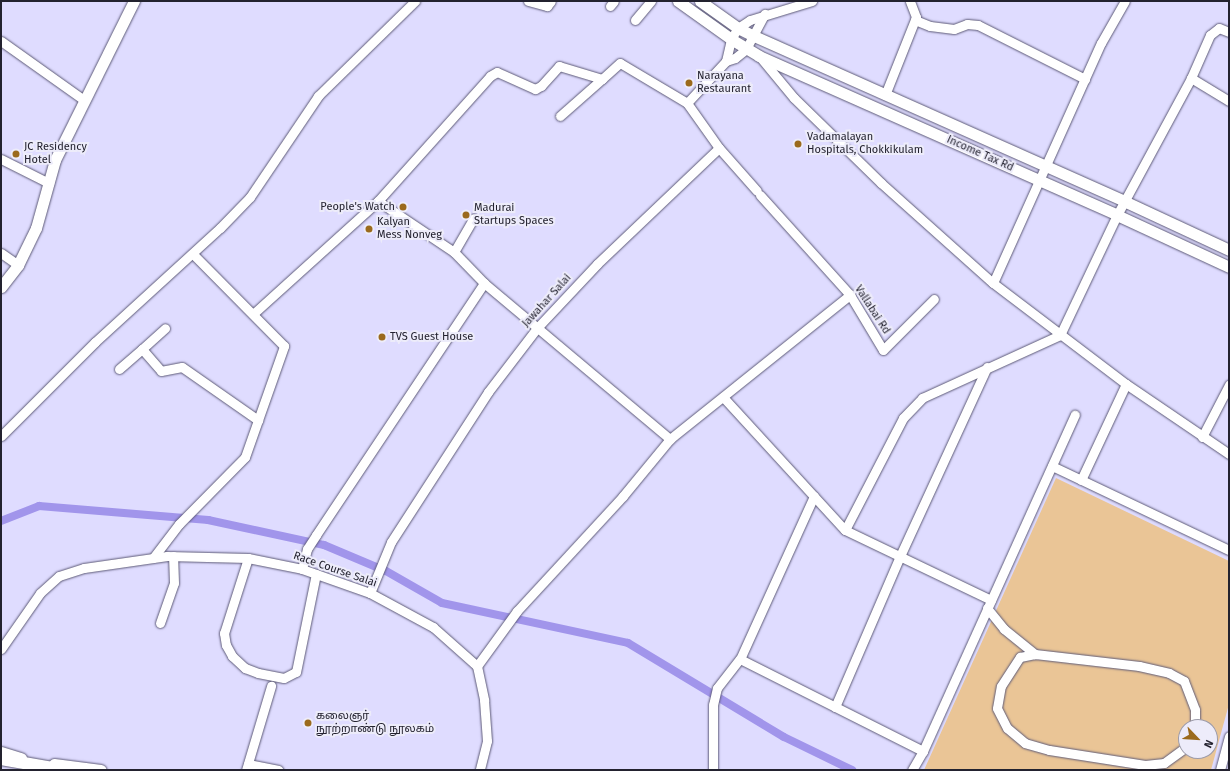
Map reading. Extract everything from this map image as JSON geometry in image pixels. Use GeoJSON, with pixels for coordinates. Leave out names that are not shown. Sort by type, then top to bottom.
{"type":"FeatureCollection","features":[{"type":"Feature","properties":{"kind":"highway"},"geometry":{"type":"LineString","coordinates":[[1,759],[19,767]]}},
{"type":"Feature","properties":{"kind":"highway"},"geometry":{"type":"LineString","coordinates":[[1,767],[64,770]]}},
{"type":"Feature","properties":{"kind":"main road"},"geometry":{"type":"LineString","coordinates":[[1,287],[18,265],[36,228],[55,160],[134,1]]}},
{"type":"Feature","properties":{"kind":"main road","name":"Income Tax Rd"},"geometry":{"type":"LineString","coordinates":[[678,1],[730,39],[759,56],[1117,215],[1229,267]]}},
{"type":"Feature","properties":{"kind":"main road","name":"Income Tax Rd"},"geometry":{"type":"LineString","coordinates":[[700,1],[738,28],[754,36],[1124,201],[1229,250]]}},
{"type":"Feature","properties":{"kind":"main road"},"geometry":{"type":"LineString","coordinates":[[1,752],[17,757],[100,770]]}},
{"type":"Feature","properties":{"kind":"street"},"geometry":{"type":"LineString","coordinates":[[1,436],[95,342],[193,254],[250,196],[318,96],[415,1]]}},
{"type":"Feature","properties":{"kind":"street"},"geometry":{"type":"LineString","coordinates":[[528,1],[547,6],[551,1]]}},
{"type":"Feature","properties":{"kind":"street"},"geometry":{"type":"LineString","coordinates":[[635,20],[651,1]]}},
{"type":"Feature","properties":{"kind":"street"},"geometry":{"type":"LineString","coordinates":[[726,61],[730,39],[738,28],[750,20],[790,4],[812,1]]}},
{"type":"Feature","properties":{"kind":"street"},"geometry":{"type":"LineString","coordinates":[[885,95],[915,20],[910,1]]}},
{"type":"Feature","properties":{"kind":"street"},"geometry":{"type":"LineString","coordinates":[[993,284],[1044,166],[1085,78],[1125,1]]}},
{"type":"Feature","properties":{"kind":"street"},"geometry":{"type":"LineString","coordinates":[[687,103],[726,61],[735,58],[746,49],[765,14]]}},
{"type":"Feature","properties":{"kind":"street"},"geometry":{"type":"LineString","coordinates":[[915,20],[930,26],[954,29],[967,24],[978,25],[1085,78]]}},
{"type":"Feature","properties":{"kind":"street"},"geometry":{"type":"LineString","coordinates":[[845,530],[910,408],[922,398],[987,367],[1060,335],[1124,201],[1191,78],[1210,35],[1219,28],[1229,32]]}},
{"type":"Feature","properties":{"kind":"street"},"geometry":{"type":"LineString","coordinates":[[1,41],[84,100]]}},
{"type":"Feature","properties":{"kind":"street"},"geometry":{"type":"LineString","coordinates":[[759,56],[794,98],[875,178],[993,284],[1126,384],[1229,454]]}},
{"type":"Feature","properties":{"kind":"street"},"geometry":{"type":"LineString","coordinates":[[560,116],[620,63],[687,103],[719,148]]}},
{"type":"Feature","properties":{"kind":"street"},"geometry":{"type":"LineString","coordinates":[[253,314],[378,201],[490,76],[497,72],[535,89],[541,86],[559,66],[602,79]]}},
{"type":"Feature","properties":{"kind":"street"},"geometry":{"type":"LineString","coordinates":[[1191,78],[1229,101]]}},
{"type":"Feature","properties":{"kind":"street","name":"Vallabai Rd"},"geometry":{"type":"LineString","coordinates":[[719,148],[850,296],[884,350],[934,299]]}},
{"type":"Feature","properties":{"kind":"street","name":"Jawahar Salai"},"geometry":{"type":"LineString","coordinates":[[370,593],[375,576],[391,542],[488,392],[537,328],[597,264],[719,148]]}},
{"type":"Feature","properties":{"kind":"street"},"geometry":{"type":"LineString","coordinates":[[1,158],[49,183]]}},
{"type":"Feature","properties":{"kind":"street"},"geometry":{"type":"LineString","coordinates":[[378,201],[454,252],[484,283],[670,439]]}},
{"type":"Feature","properties":{"kind":"street"},"geometry":{"type":"LineString","coordinates":[[454,252],[474,218]]}},
{"type":"Feature","properties":{"kind":"street"},"geometry":{"type":"LineString","coordinates":[[1,253],[18,265]]}},
{"type":"Feature","properties":{"kind":"street"},"geometry":{"type":"LineString","coordinates":[[154,558],[179,524],[245,457],[284,346],[193,254]]}},
{"type":"Feature","properties":{"kind":"street"},"geometry":{"type":"LineString","coordinates":[[302,569],[307,549],[484,283]]}},
{"type":"Feature","properties":{"kind":"street"},"geometry":{"type":"LineString","coordinates":[[480,770],[486,741],[484,700],[477,666],[509,621],[622,496],[670,439],[850,296]]}},
{"type":"Feature","properties":{"kind":"street"},"geometry":{"type":"LineString","coordinates":[[119,369],[165,328]]}},
{"type":"Feature","properties":{"kind":"street"},"geometry":{"type":"LineString","coordinates":[[142,349],[161,371],[182,367],[258,420]]}},
{"type":"Feature","properties":{"kind":"street"},"geometry":{"type":"LineString","coordinates":[[835,707],[900,556],[987,367]]}},
{"type":"Feature","properties":{"kind":"street"},"geometry":{"type":"LineString","coordinates":[[1081,480],[1126,384]]}},
{"type":"Feature","properties":{"kind":"street"},"geometry":{"type":"LineString","coordinates":[[1202,437],[1229,385]]}},
{"type":"Feature","properties":{"kind":"street"},"geometry":{"type":"LineString","coordinates":[[723,397],[845,530],[900,556],[989,604],[1004,629],[1035,654]]}},
{"type":"Feature","properties":{"kind":"street"},"geometry":{"type":"LineString","coordinates":[[912,770],[923,751],[1075,415]]}},
{"type":"Feature","properties":{"kind":"street"},"geometry":{"type":"LineString","coordinates":[[1052,466],[1229,550]]}},
{"type":"Feature","properties":{"kind":"street"},"geometry":{"type":"LineString","coordinates":[[714,770],[713,705],[717,689],[740,659],[814,496]]}},
{"type":"Feature","properties":{"kind":"street"},"geometry":{"type":"LineString","coordinates":[[160,623],[174,583],[173,556]]}},
{"type":"Feature","properties":{"kind":"street","name":"Race Course Salai"},"geometry":{"type":"LineString","coordinates":[[1,649],[17,623],[40,593],[59,576],[84,568],[173,556],[248,558],[302,569],[370,593],[432,627],[477,666]]}},
{"type":"Feature","properties":{"kind":"street"},"geometry":{"type":"LineString","coordinates":[[248,558],[224,633],[226,645],[232,656],[245,668],[258,673],[284,678],[296,672],[316,574]]}},
{"type":"Feature","properties":{"kind":"street"},"geometry":{"type":"LineString","coordinates":[[1178,753],[1164,763],[1145,764],[1049,750],[1025,743],[1007,728],[997,708],[1001,686],[1011,668],[1020,657],[1035,654],[1139,666],[1169,673],[1184,681],[1195,710],[1195,719]]}},
{"type":"Feature","properties":{"kind":"street"},"geometry":{"type":"LineString","coordinates":[[740,659],[923,751]]}},
{"type":"Feature","properties":{"kind":"street"},"geometry":{"type":"LineString","coordinates":[[271,686],[247,767],[278,770]]}},
{"type":"Feature","properties":{"kind":"street"},"geometry":{"type":"LineString","coordinates":[[1223,768],[1229,736]]}},
{"type":"Feature","properties":{"kind":"shaded area"},"geometry":{"type":"Polygon","coordinates":[[[1056,478],[1229,561],[1229,704],[1218,744],[1218,719],[1178,719],[1178,759],[1214,759],[1211,770],[924,770],[1056,478]]]}},
{"type":"Feature","properties":{"kind":"waterway"},"geometry":{"type":"LineString","coordinates":[[1,521],[39,506],[208,520],[324,545],[386,571],[442,603],[628,643],[784,737],[852,770]]}},
{"type":"Feature","properties":{"kind":"place","name":"Narayana Restaurant"},"geometry":{"type":"Point","coordinates":[689,83]}},
{"type":"Feature","properties":{"kind":"place","name":"Vadamalayan Hospitals, Chokkikulam"},"geometry":{"type":"Point","coordinates":[798,144]}},
{"type":"Feature","properties":{"kind":"place","name":"JC Residency Hotel"},"geometry":{"type":"Point","coordinates":[16,154]}},
{"type":"Feature","properties":{"kind":"place","name":"People's Watch"},"geometry":{"type":"Point","coordinates":[403,207]}},
{"type":"Feature","properties":{"kind":"place","name":"Madurai Startups Spaces"},"geometry":{"type":"Point","coordinates":[466,215]}},
{"type":"Feature","properties":{"kind":"place","name":"Kalyan Mess Nonveg"},"geometry":{"type":"Point","coordinates":[369,229]}},
{"type":"Feature","properties":{"kind":"place","name":"TVS Guest House"},"geometry":{"type":"Point","coordinates":[382,337]}},
{"type":"Feature","properties":{"kind":"place","name":"கலைஞர் நூற்றாண்டு நூலகம்"},"geometry":{"type":"Point","coordinates":[308,723]}}]}
